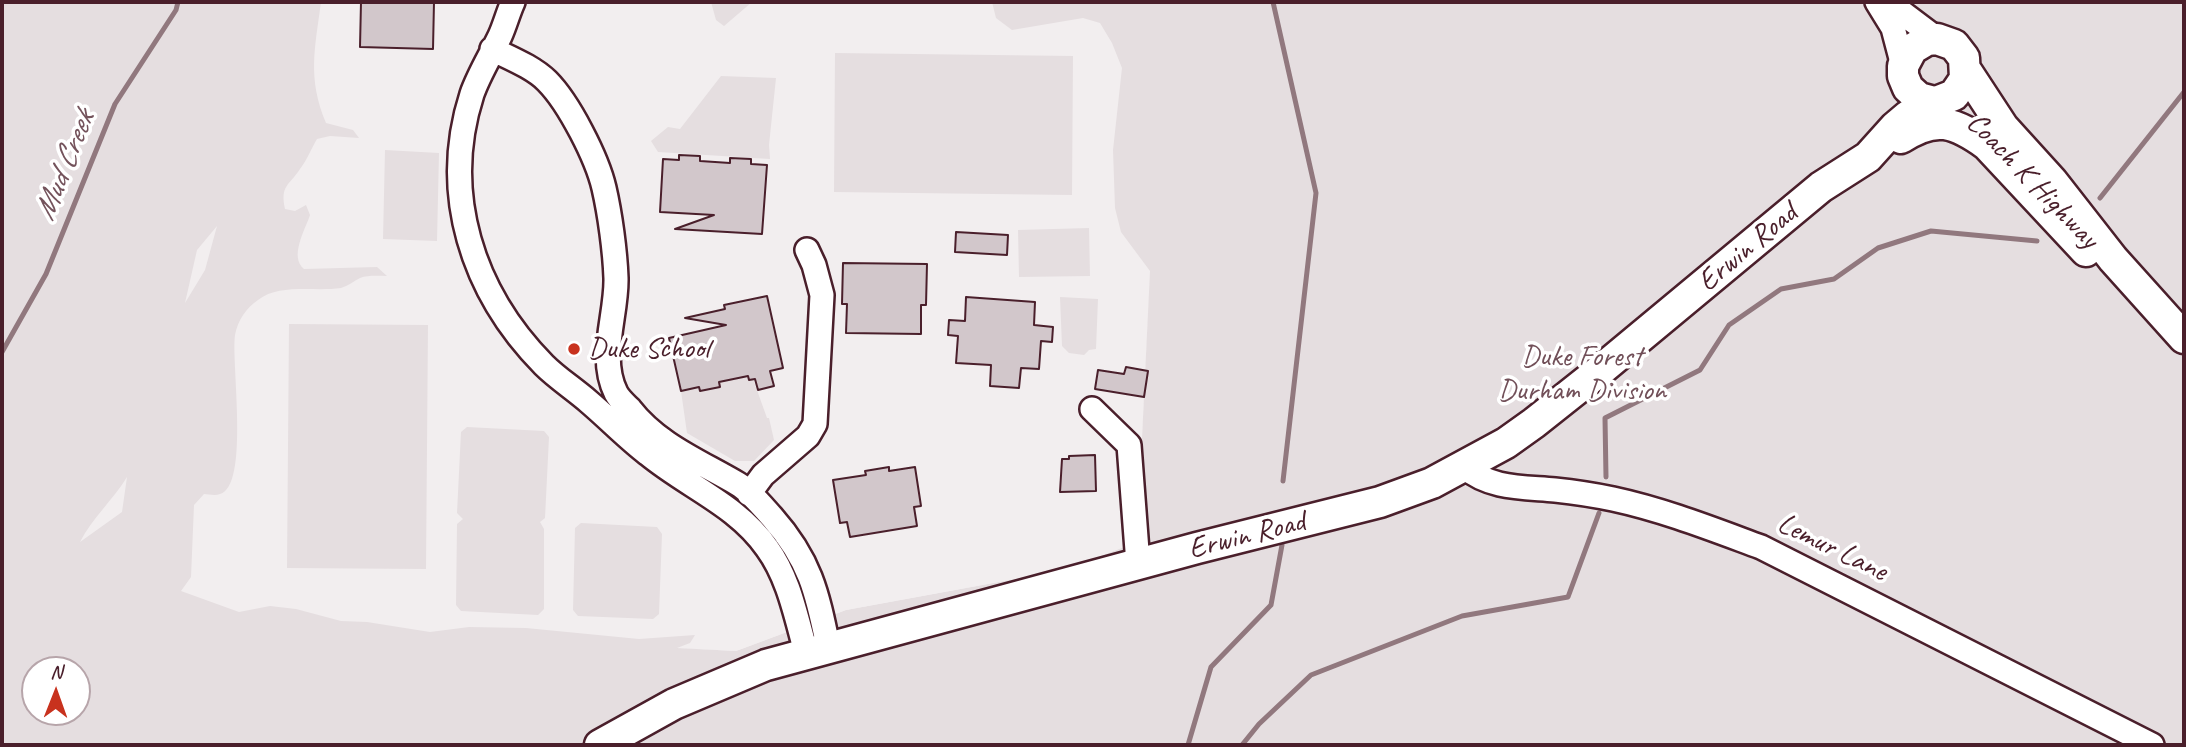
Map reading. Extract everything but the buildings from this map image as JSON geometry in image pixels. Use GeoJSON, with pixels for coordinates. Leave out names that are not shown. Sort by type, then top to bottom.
{"type":"FeatureCollection","features":[{"type":"Feature","properties":{"kind":"main road"},"geometry":{"type":"LineString","coordinates":[[1904,74],[1906,57],[1919,44],[1937,39]]}},
{"type":"Feature","properties":{"kind":"main road","name":"Coach K Highway"},"geometry":{"type":"LineString","coordinates":[[1937,39],[1954,45],[1960,52],[1966,72],[2003,127],[2052,181],[2118,265],[2184,338]]}},
{"type":"Feature","properties":{"kind":"main road","name":"Coach K Highway"},"geometry":{"type":"LineString","coordinates":[[1938,102],[1959,91],[1966,72]]}},
{"type":"Feature","properties":{"kind":"main road","name":"Coach K Highway"},"geometry":{"type":"LineString","coordinates":[[1904,74],[1908,88],[1919,98],[1954,104],[1980,120],[2091,244],[2118,265]]}},
{"type":"Feature","properties":{"kind":"main road","name":"Erwin Road"},"geometry":{"type":"LineString","coordinates":[[1821,187],[1841,161],[1888,111],[1904,74]]}},
{"type":"Feature","properties":{"kind":"main road","name":"Erwin Road"},"geometry":{"type":"LineString","coordinates":[[600,745],[701,691],[766,664],[1380,502],[1408,493],[1464,467],[1506,443],[1587,382],[1821,187],[1868,157],[1895,127],[1914,112],[1938,102]]}},
{"type":"Feature","properties":{"kind":"main road"},"geometry":{"type":"LineString","coordinates":[[1868,157],[1925,124],[1946,124],[1965,130],[1987,145],[2083,250],[2118,265]]}},
{"type":"Feature","properties":{"kind":"street"},"geometry":{"type":"LineString","coordinates":[[513,2],[473,93],[462,134],[461,199],[463,218],[475,263],[501,314],[544,365],[649,455],[731,510],[753,529],[785,580],[817,649]]}},
{"type":"Feature","properties":{"kind":"street"},"geometry":{"type":"LineString","coordinates":[[1877,2],[1893,28],[1904,74]]}},
{"type":"Feature","properties":{"kind":"street","name":"Coach K Highway"},"geometry":{"type":"LineString","coordinates":[[1888,2],[1937,39]]}},
{"type":"Feature","properties":{"kind":"street"},"geometry":{"type":"LineString","coordinates":[[492,49],[546,79],[563,100],[600,176],[604,187],[616,279],[609,341],[610,369],[617,393],[645,428]]}},
{"type":"Feature","properties":{"kind":"street"},"geometry":{"type":"LineString","coordinates":[[749,494],[763,475],[808,436],[815,424],[822,295],[807,250]]}},
{"type":"Feature","properties":{"kind":"street"},"geometry":{"type":"LineString","coordinates":[[588,401],[645,428],[686,457],[740,485],[789,536],[804,560],[818,595],[817,649]]}},
{"type":"Feature","properties":{"kind":"street"},"geometry":{"type":"LineString","coordinates":[[1092,409],[1129,444],[1138,564]]}},
{"type":"Feature","properties":{"kind":"street","name":"Lemur Lane"},"geometry":{"type":"LineString","coordinates":[[1464,467],[1476,476],[1502,485],[1584,494],[1643,506],[1701,524],[1760,547],[2152,745]]}},
{"type":"Feature","properties":{"kind":"shaded area","name":"Duke School"},"geometry":{"type":"Polygon","coordinates":[[[105,2],[1164,2],[1137,542],[1064,570],[846,610],[736,651],[2,619],[105,2]]]}},
{"type":"Feature","properties":{"kind":"green space","name":"Duke Forest Durham Division"},"geometry":{"type":"Polygon","coordinates":[[[2,2],[321,2],[314,63],[320,107],[326,123],[353,130],[359,138],[330,136],[317,139],[302,166],[286,186],[285,209],[295,211],[306,205],[310,215],[298,251],[300,264],[304,269],[377,267],[387,276],[363,277],[341,288],[277,292],[258,300],[243,315],[235,335],[234,349],[237,447],[234,470],[229,486],[220,494],[204,494],[194,505],[191,577],[181,591],[239,612],[270,606],[296,609],[341,621],[367,622],[430,632],[469,627],[526,628],[639,639],[695,635],[690,643],[677,648],[736,651],[846,610],[1064,570],[1137,542],[1150,271],[1121,232],[1115,208],[1113,150],[1122,68],[1100,23],[1083,18],[1012,30],[996,18],[992,2],[2184,2],[2184,745],[2,745],[2,2]],[[217,226],[197,250],[185,303],[205,270],[217,226]],[[127,477],[90,525],[80,542],[122,512],[127,477]]]}},
{"type":"Feature","properties":{"kind":"green space"},"geometry":{"type":"Polygon","coordinates":[[[711,2],[752,2],[724,26],[716,20],[711,2]]]}},
{"type":"Feature","properties":{"kind":"green space"},"geometry":{"type":"Polygon","coordinates":[[[835,53],[1073,56],[1072,195],[834,192],[835,53]]]}},
{"type":"Feature","properties":{"kind":"green space"},"geometry":{"type":"Polygon","coordinates":[[[721,76],[776,78],[770,159],[658,152],[651,141],[668,127],[680,129],[721,76]]]}},
{"type":"Feature","properties":{"kind":"green space"},"geometry":{"type":"Polygon","coordinates":[[[385,150],[439,153],[437,241],[383,239],[385,150]]]}},
{"type":"Feature","properties":{"kind":"green space"},"geometry":{"type":"Polygon","coordinates":[[[1089,228],[1090,276],[1019,277],[1018,230],[1089,228]]]}},
{"type":"Feature","properties":{"kind":"green space"},"geometry":{"type":"Polygon","coordinates":[[[1060,297],[1098,299],[1096,349],[1089,350],[1084,355],[1069,353],[1062,346],[1060,297]]]}},
{"type":"Feature","properties":{"kind":"green space"},"geometry":{"type":"Polygon","coordinates":[[[289,324],[428,325],[426,569],[287,568],[289,324]]]}},
{"type":"Feature","properties":{"kind":"green space"},"geometry":{"type":"Polygon","coordinates":[[[748,376],[750,380],[753,379],[769,418],[774,440],[754,461],[735,461],[687,433],[681,391],[699,387],[700,391],[720,387],[719,382],[748,376]]]}},
{"type":"Feature","properties":{"kind":"green space"},"geometry":{"type":"Polygon","coordinates":[[[467,427],[544,431],[549,437],[545,518],[540,522],[544,529],[544,609],[538,615],[461,611],[456,605],[457,524],[463,519],[457,513],[461,432],[467,427]]]}},
{"type":"Feature","properties":{"kind":"green space"},"geometry":{"type":"Polygon","coordinates":[[[581,523],[657,527],[662,534],[659,614],[653,619],[578,616],[573,610],[575,528],[581,523]]]}},
{"type":"Feature","properties":{"kind":"waterway","name":"Mud Creek"},"geometry":{"type":"LineString","coordinates":[[2,352],[46,274],[115,104],[176,10],[178,2]]}},
{"type":"Feature","properties":{"kind":"waterway"},"geometry":{"type":"LineString","coordinates":[[1273,2],[1316,193],[1283,481]]}},
{"type":"Feature","properties":{"kind":"waterway"},"geometry":{"type":"LineString","coordinates":[[2100,198],[2184,92]]}},
{"type":"Feature","properties":{"kind":"waterway"},"geometry":{"type":"LineString","coordinates":[[1606,477],[1605,418],[1700,370],[1729,325],[1781,289],[1834,279],[1878,248],[1931,231],[2037,241]]}},
{"type":"Feature","properties":{"kind":"waterway"},"geometry":{"type":"LineString","coordinates":[[1242,745],[1259,724],[1311,675],[1462,616],[1568,597],[1599,513]]}},
{"type":"Feature","properties":{"kind":"waterway"},"geometry":{"type":"LineString","coordinates":[[1188,745],[1211,667],[1271,605],[1282,545]]}},
{"type":"Feature","properties":{"kind":"place","name":"Duke School"},"geometry":{"type":"Point","coordinates":[574,349]}}]}
